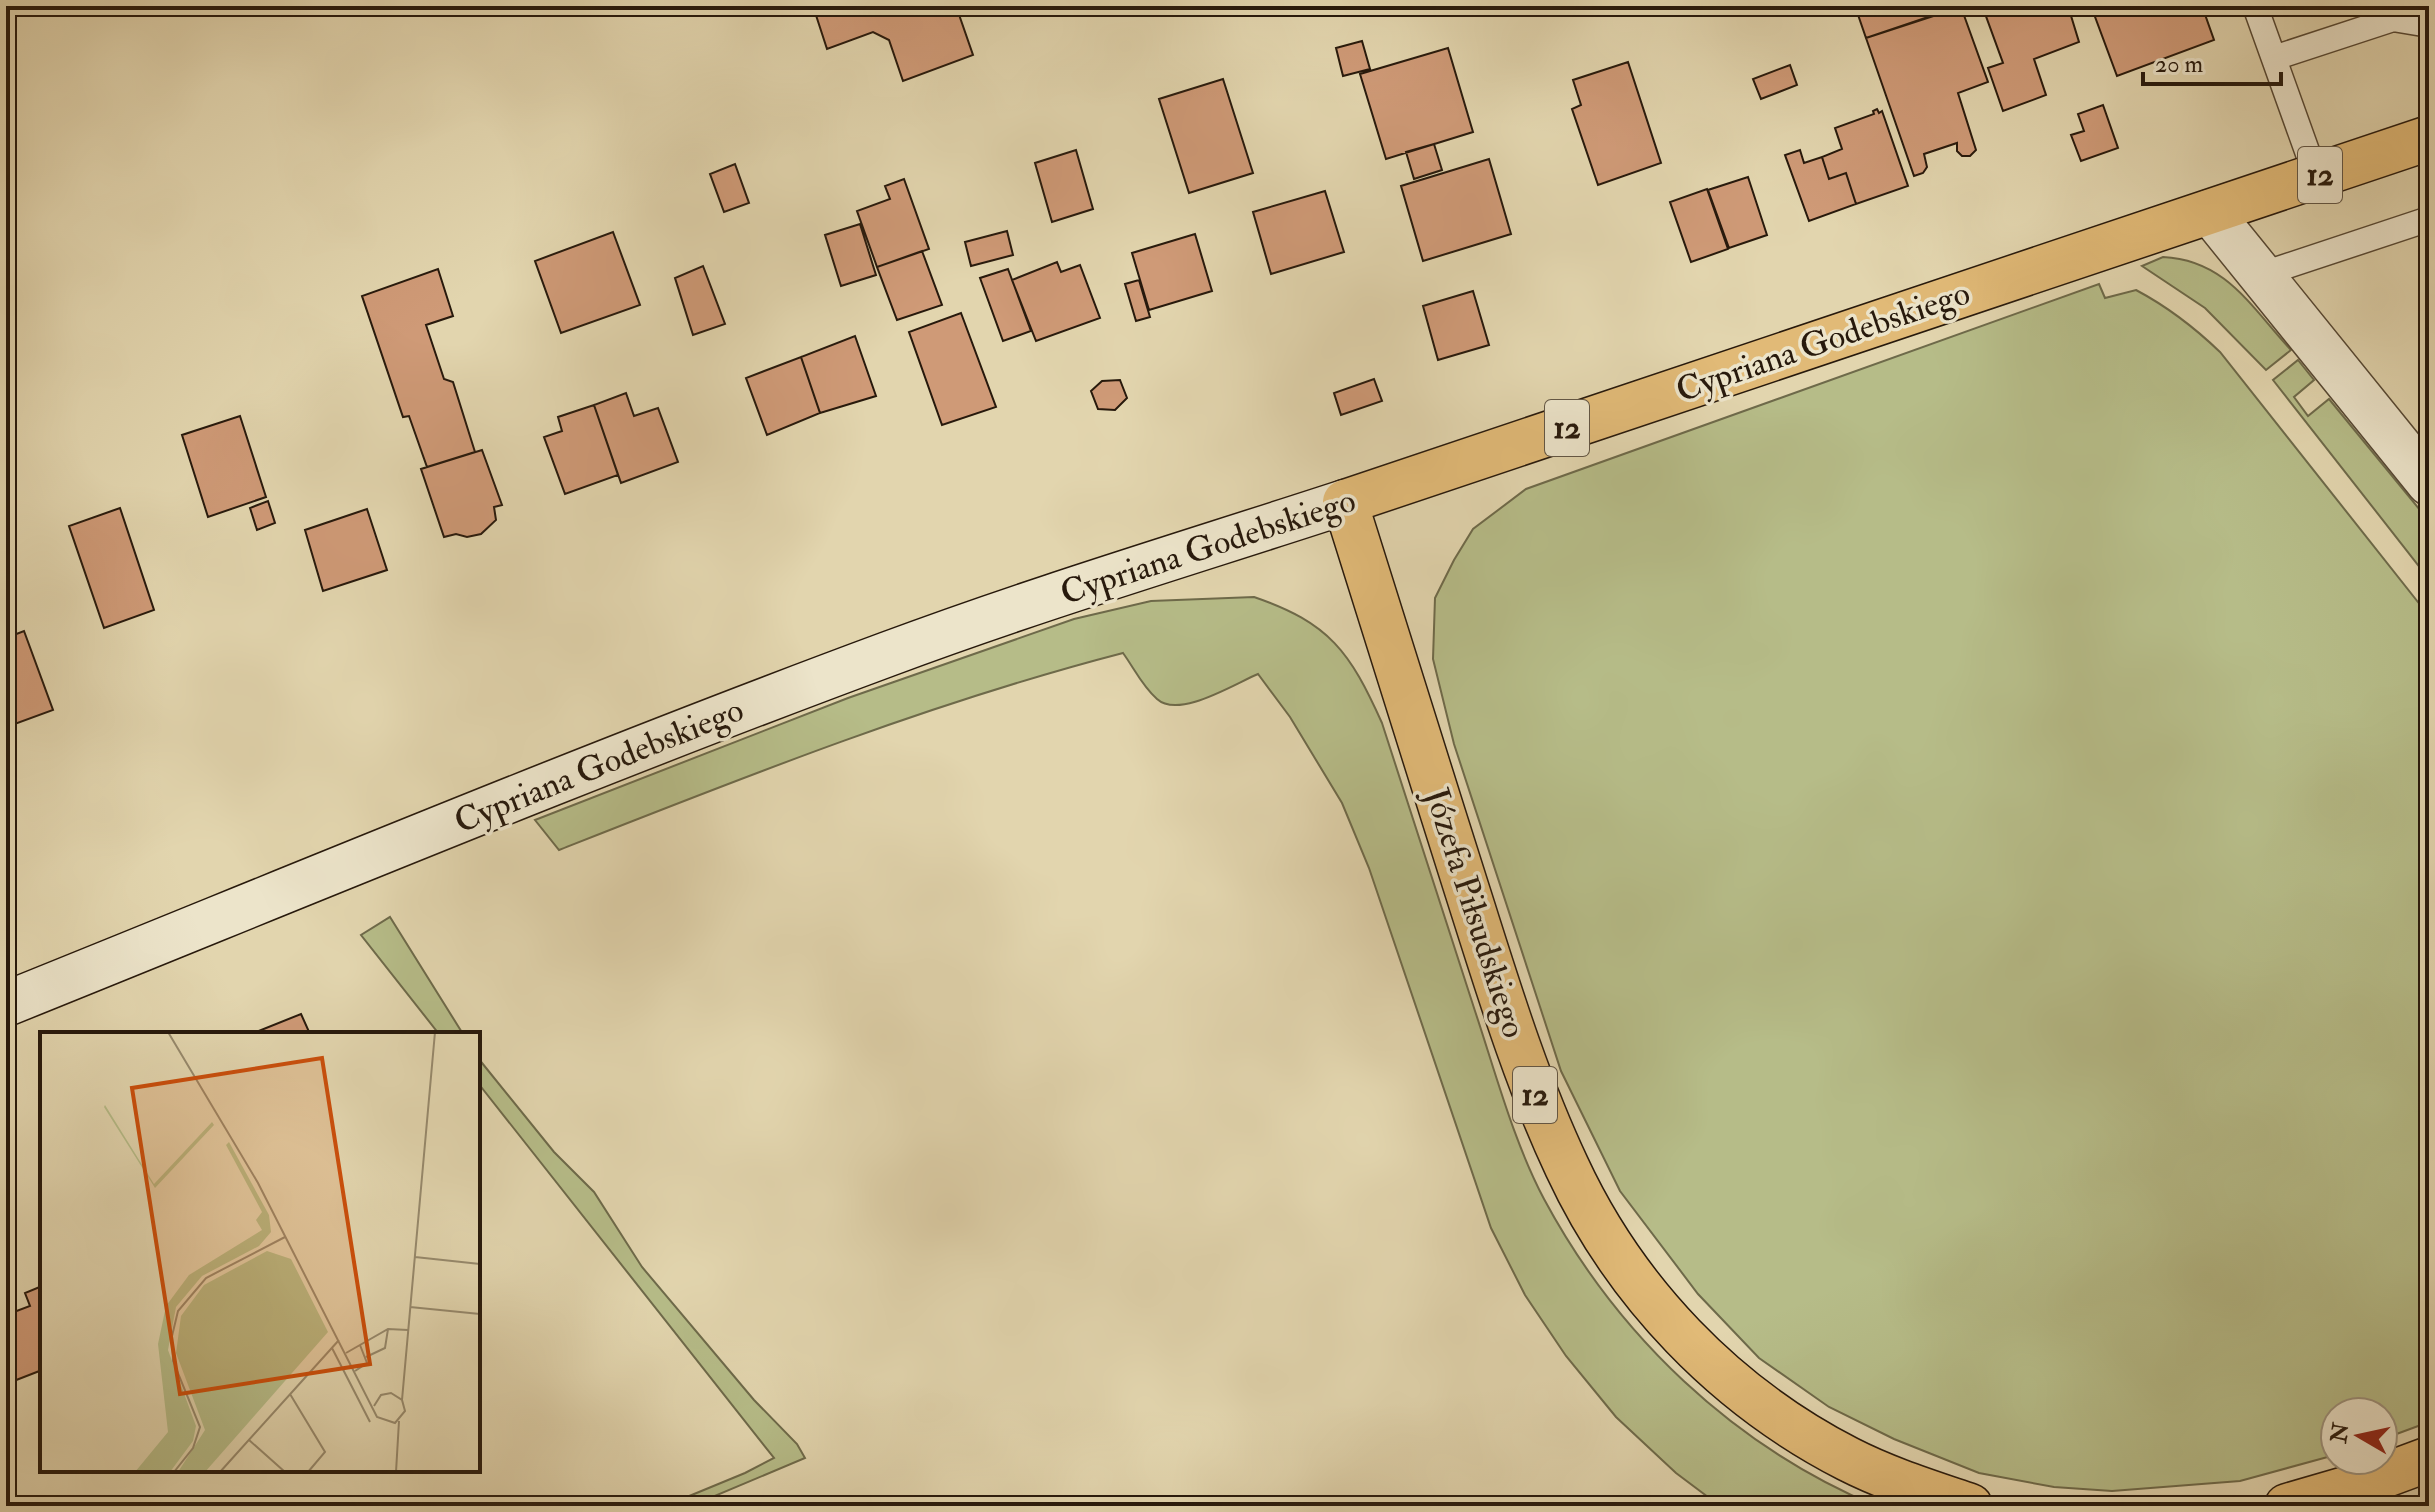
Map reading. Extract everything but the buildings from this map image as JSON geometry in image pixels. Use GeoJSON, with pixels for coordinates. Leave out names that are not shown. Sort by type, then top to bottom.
{"type":"FeatureCollection","features":[{"type":"Feature","properties":{"kind":"main road","name":"Cypriana Godebskiego"},"geometry":{"type":"LineString","coordinates":[[6,1004],[891,653],[2429,138]]}},
{"type":"Feature","properties":{"kind":"main road"},"geometry":{"type":"LineString","coordinates":[[2210,212],[2429,483]]}},
{"type":"Feature","properties":{"kind":"main road","name":"Józefa Piłsudskiego"},"geometry":{"type":"LineString","coordinates":[[1345,502],[1535,1095],[1568,1169],[1602,1232],[1641,1289],[1687,1342],[1739,1388],[1791,1426],[1848,1459],[1911,1487],[1970,1506]]}},
{"type":"Feature","properties":{"kind":"main road"},"geometry":{"type":"LineString","coordinates":[[2287,1506],[2359,1485],[2429,1459]]}},
{"type":"Feature","properties":{"kind":"lane"},"geometry":{"type":"LineString","coordinates":[[2255,6],[2316,176]]}},
{"type":"Feature","properties":{"kind":"lane"},"geometry":{"type":"LineString","coordinates":[[2274,58],[2376,15],[2429,25]]}},
{"type":"Feature","properties":{"kind":"lane"},"geometry":{"type":"LineString","coordinates":[[2260,275],[2429,219]]}},
{"type":"Feature","properties":{"kind":"green space"},"geometry":{"type":"Polygon","coordinates":[[[2163,257],[2185,260],[2221,276],[2250,302],[2291,350],[2266,370],[2205,308],[2142,266],[2163,257]]]}},
{"type":"Feature","properties":{"kind":"green space"},"geometry":{"type":"Polygon","coordinates":[[[2099,284],[2105,298],[2136,290],[2180,318],[2220,352],[2429,616],[2429,1422],[2399,1433],[2399,1396],[2319,1396],[2319,1459],[2240,1481],[2112,1491],[2054,1487],[1979,1473],[1894,1439],[1829,1407],[1759,1358],[1698,1294],[1620,1191],[1561,1071],[1454,744],[1433,659],[1435,598],[1473,529],[1526,489],[2099,284]]]}},
{"type":"Feature","properties":{"kind":"green space"},"geometry":{"type":"Polygon","coordinates":[[[2298,360],[2314,380],[2294,397],[2308,416],[2329,399],[2429,521],[2429,579],[2273,380],[2298,360]]]}},
{"type":"Feature","properties":{"kind":"green space"},"geometry":{"type":"Polygon","coordinates":[[[1254,597],[1302,618],[1334,643],[1370,698],[1382,723],[1514,1130],[1533,1177],[1573,1249],[1643,1340],[1727,1418],[1774,1452],[1876,1506],[1720,1506],[1676,1473],[1616,1417],[1566,1356],[1525,1295],[1491,1228],[1369,868],[1342,803],[1290,717],[1258,674],[1192,703],[1167,704],[1147,688],[1123,653],[909,718],[559,850],[535,820],[848,698],[1074,619],[1151,601],[1254,597]]]}},
{"type":"Feature","properties":{"kind":"green space"},"geometry":{"type":"Polygon","coordinates":[[[390,917],[462,1032],[437,1032],[361,935],[390,917]]]}},
{"type":"Feature","properties":{"kind":"green space"},"geometry":{"type":"Polygon","coordinates":[[[480,1060],[554,1152],[594,1192],[642,1267],[754,1400],[797,1444],[805,1458],[691,1506],[665,1506],[774,1458],[480,1086],[480,1060]]]}}]}
